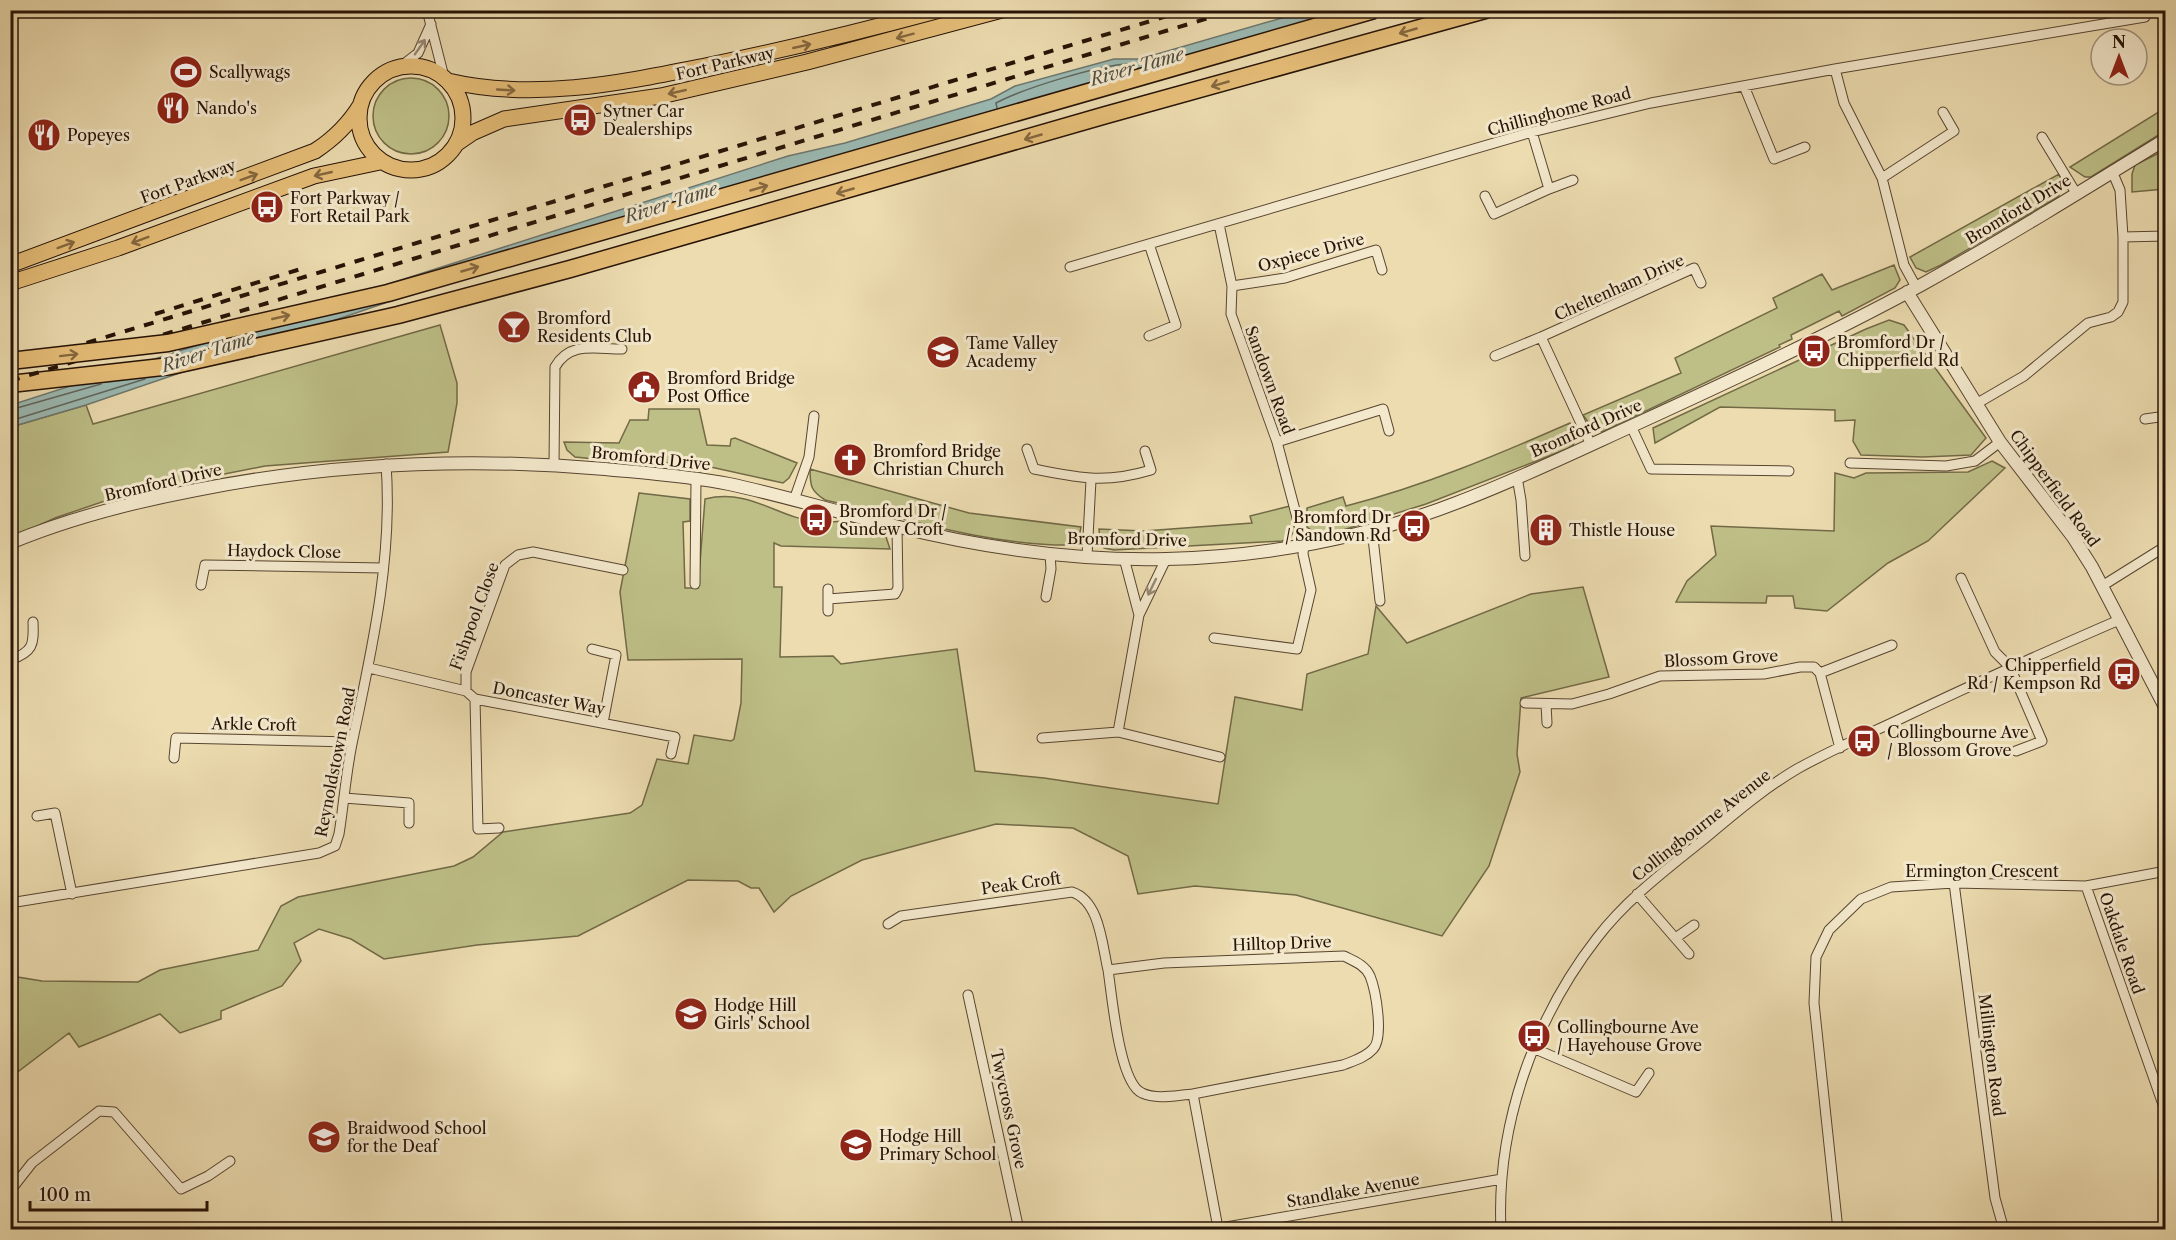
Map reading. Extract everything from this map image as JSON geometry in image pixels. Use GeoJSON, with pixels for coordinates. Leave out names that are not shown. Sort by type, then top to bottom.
{"type":"FeatureCollection","features":[{"type":"Feature","properties":{"kind":"highway"},"geometry":{"type":"LineString","coordinates":[[10,362],[168,343],[388,293],[1374,10]]}},
{"type":"Feature","properties":{"kind":"highway"},"geometry":{"type":"LineString","coordinates":[[10,384],[171,366],[398,315],[581,266],[1106,115],[1485,10]]}},
{"type":"Feature","properties":{"kind":"main road","name":"Fort Parkway"},"geometry":{"type":"LineString","coordinates":[[10,265],[315,151],[330,141],[351,121],[365,93],[378,80],[400,67],[429,68],[446,79],[484,89],[519,91],[612,83],[803,46],[940,10]]}},
{"type":"Feature","properties":{"kind":"main road","name":"Fort Parkway"},"geometry":{"type":"LineString","coordinates":[[10,283],[118,248],[314,176],[380,162],[404,170],[421,169],[443,159],[456,144],[472,133],[504,119],[616,104],[672,93],[807,62],[1002,10]]}},
{"type":"Feature","properties":{"kind":"main road"},"geometry":{"type":"LineString","coordinates":[[446,79],[457,93],[463,114],[461,132],[456,144]]}},
{"type":"Feature","properties":{"kind":"main road"},"geometry":{"type":"LineString","coordinates":[[361,104],[361,132],[380,162]]}},
{"type":"Feature","properties":{"kind":"street"},"geometry":{"type":"LineString","coordinates":[[427,10],[432,21],[446,79]]}},
{"type":"Feature","properties":{"kind":"street","name":"Chillinghome Road"},"geometry":{"type":"LineString","coordinates":[[1070,267],[1532,132],[1651,103],[2131,14],[2145,17]]}},
{"type":"Feature","properties":{"kind":"street"},"geometry":{"type":"LineString","coordinates":[[400,67],[418,53],[428,37],[432,21]]}},
{"type":"Feature","properties":{"kind":"street"},"geometry":{"type":"LineString","coordinates":[[1835,69],[1844,104],[1882,178],[1912,290]]}},
{"type":"Feature","properties":{"kind":"street"},"geometry":{"type":"LineString","coordinates":[[1744,86],[1774,159],[1805,147]]}},
{"type":"Feature","properties":{"kind":"street"},"geometry":{"type":"LineString","coordinates":[[1882,178],[1954,131],[1943,112]]}},
{"type":"Feature","properties":{"kind":"street"},"geometry":{"type":"LineString","coordinates":[[1532,132],[1549,189]]}},
{"type":"Feature","properties":{"kind":"street"},"geometry":{"type":"LineString","coordinates":[[2042,137],[2076,193]]}},
{"type":"Feature","properties":{"kind":"street","name":"Bromford Drive"},"geometry":{"type":"LineString","coordinates":[[10,543],[34,533],[135,502],[261,477],[386,464],[465,462],[554,465],[724,483],[897,527],[980,545],[1050,554],[1166,559],[1236,555],[1304,544],[1372,529],[1453,505],[1591,445],[1912,290],[2166,139]]}},
{"type":"Feature","properties":{"kind":"street"},"geometry":{"type":"LineString","coordinates":[[1976,404],[2024,376],[2088,323],[2111,317],[2118,312],[2122,302],[2123,237],[2120,190],[2112,171]]}},
{"type":"Feature","properties":{"kind":"street"},"geometry":{"type":"LineString","coordinates":[[1485,196],[1494,214],[1573,180]]}},
{"type":"Feature","properties":{"kind":"street","name":"Sandown Road"},"geometry":{"type":"LineString","coordinates":[[1214,638],[1297,649],[1311,590],[1303,554],[1304,544],[1277,442],[1231,314],[1232,286],[1219,224]]}},
{"type":"Feature","properties":{"kind":"street"},"geometry":{"type":"LineString","coordinates":[[2123,237],[2166,236]]}},
{"type":"Feature","properties":{"kind":"street"},"geometry":{"type":"LineString","coordinates":[[1149,244],[1176,325],[1149,336]]}},
{"type":"Feature","properties":{"kind":"street","name":"Oxpiece Drive"},"geometry":{"type":"LineString","coordinates":[[1232,286],[1285,278],[1376,250],[1382,270]]}},
{"type":"Feature","properties":{"kind":"street","name":"Cheltenham Drive"},"geometry":{"type":"LineString","coordinates":[[1495,356],[1541,338],[1694,268],[1701,283]]}},
{"type":"Feature","properties":{"kind":"street","name":"Chipperfield Road"},"geometry":{"type":"LineString","coordinates":[[1912,290],[2000,442],[2073,537],[2102,586],[2166,709]]}},
{"type":"Feature","properties":{"kind":"street","name":"Cheltenham Drive"},"geometry":{"type":"LineString","coordinates":[[1541,338],[1591,445]]}},
{"type":"Feature","properties":{"kind":"street"},"geometry":{"type":"LineString","coordinates":[[554,465],[555,367],[562,355],[574,348],[622,349]]}},
{"type":"Feature","properties":{"kind":"street"},"geometry":{"type":"LineString","coordinates":[[1277,442],[1383,409],[1389,431]]}},
{"type":"Feature","properties":{"kind":"street"},"geometry":{"type":"LineString","coordinates":[[794,500],[809,457],[814,416]]}},
{"type":"Feature","properties":{"kind":"street"},"geometry":{"type":"LineString","coordinates":[[2145,419],[2166,416]]}},
{"type":"Feature","properties":{"kind":"street"},"geometry":{"type":"LineString","coordinates":[[1631,426],[1651,469],[1789,471]]}},
{"type":"Feature","properties":{"kind":"street"},"geometry":{"type":"LineString","coordinates":[[1850,463],[1946,466],[1974,461],[2000,442]]}},
{"type":"Feature","properties":{"kind":"street"},"geometry":{"type":"LineString","coordinates":[[1027,449],[1034,469],[1091,480],[1125,478],[1151,470],[1145,452]]}},
{"type":"Feature","properties":{"kind":"street","name":"Reynoldstown Road"},"geometry":{"type":"LineString","coordinates":[[10,903],[329,850],[335,846],[339,834],[352,742],[369,668],[389,530],[386,464]]}},
{"type":"Feature","properties":{"kind":"street"},"geometry":{"type":"LineString","coordinates":[[1517,477],[1525,556]]}},
{"type":"Feature","properties":{"kind":"street"},"geometry":{"type":"LineString","coordinates":[[695,584],[696,480]]}},
{"type":"Feature","properties":{"kind":"street"},"geometry":{"type":"LineString","coordinates":[[1087,556],[1091,480]]}},
{"type":"Feature","properties":{"kind":"street"},"geometry":{"type":"LineString","coordinates":[[828,611],[828,594],[895,594],[898,588],[897,527]]}},
{"type":"Feature","properties":{"kind":"street"},"geometry":{"type":"LineString","coordinates":[[1372,529],[1380,601]]}},
{"type":"Feature","properties":{"kind":"street"},"geometry":{"type":"LineString","coordinates":[[2102,586],[2166,546]]}},
{"type":"Feature","properties":{"kind":"street","name":"Fishpool Close"},"geometry":{"type":"LineString","coordinates":[[466,691],[466,672],[505,565],[518,555],[533,552],[623,570]]}},
{"type":"Feature","properties":{"kind":"street"},"geometry":{"type":"LineString","coordinates":[[1046,597],[1051,569],[1050,554]]}},
{"type":"Feature","properties":{"kind":"street"},"geometry":{"type":"LineString","coordinates":[[1124,558],[1139,615]]}},
{"type":"Feature","properties":{"kind":"street"},"geometry":{"type":"LineString","coordinates":[[1118,732],[1139,615],[1166,559]]}},
{"type":"Feature","properties":{"kind":"street","name":"Haydock Close"},"geometry":{"type":"LineString","coordinates":[[201,585],[204,565],[383,568]]}},
{"type":"Feature","properties":{"kind":"street"},"geometry":{"type":"LineString","coordinates":[[1961,578],[1995,652],[2010,667],[2042,741],[2016,751]]}},
{"type":"Feature","properties":{"kind":"street","name":"Collingbourne Avenue"},"geometry":{"type":"LineString","coordinates":[[1501,1230],[1502,1179],[1513,1114],[1533,1048],[1575,969],[1598,936],[1637,894],[1746,804],[1797,769],[2010,667],[2120,620]]}},
{"type":"Feature","properties":{"kind":"street"},"geometry":{"type":"LineString","coordinates":[[10,660],[25,655],[32,646],[33,622]]}},
{"type":"Feature","properties":{"kind":"street"},"geometry":{"type":"LineString","coordinates":[[1840,748],[1820,672],[1892,645]]}},
{"type":"Feature","properties":{"kind":"street"},"geometry":{"type":"LineString","coordinates":[[592,650],[616,655],[603,723]]}},
{"type":"Feature","properties":{"kind":"street","name":"Blossom Grove"},"geometry":{"type":"LineString","coordinates":[[1525,703],[1572,704],[1660,676],[1764,674],[1800,667],[1814,667],[1820,672]]}},
{"type":"Feature","properties":{"kind":"street","name":"Doncaster Way"},"geometry":{"type":"LineString","coordinates":[[369,668],[466,691],[475,699],[675,737],[671,754]]}},
{"type":"Feature","properties":{"kind":"street"},"geometry":{"type":"LineString","coordinates":[[475,699],[478,829],[499,828]]}},
{"type":"Feature","properties":{"kind":"street"},"geometry":{"type":"LineString","coordinates":[[1546,704],[1547,723]]}},
{"type":"Feature","properties":{"kind":"street"},"geometry":{"type":"LineString","coordinates":[[1042,738],[1118,732],[1220,757]]}},
{"type":"Feature","properties":{"kind":"street","name":"Arkle Croft"},"geometry":{"type":"LineString","coordinates":[[174,758],[176,738],[352,742]]}},
{"type":"Feature","properties":{"kind":"street"},"geometry":{"type":"LineString","coordinates":[[344,798],[410,803],[409,823]]}},
{"type":"Feature","properties":{"kind":"street"},"geometry":{"type":"LineString","coordinates":[[37,816],[55,813],[72,894]]}},
{"type":"Feature","properties":{"kind":"street","name":"Ermington Crescent"},"geometry":{"type":"LineString","coordinates":[[1838,1230],[1814,1003],[1816,957],[1829,930],[1861,899],[1891,887],[1954,883],[2086,886],[2166,871]]}},
{"type":"Feature","properties":{"kind":"street","name":"Millington Road"},"geometry":{"type":"LineString","coordinates":[[1954,883],[1995,1198],[2004,1230]]}},
{"type":"Feature","properties":{"kind":"street","name":"Oakdale Road"},"geometry":{"type":"LineString","coordinates":[[2086,886],[2166,1113]]}},
{"type":"Feature","properties":{"kind":"street","name":"Peak Croft"},"geometry":{"type":"LineString","coordinates":[[888,924],[901,916],[1072,892],[1090,905],[1108,970]]}},
{"type":"Feature","properties":{"kind":"street"},"geometry":{"type":"LineString","coordinates":[[1637,894],[1677,937],[1689,954]]}},
{"type":"Feature","properties":{"kind":"street"},"geometry":{"type":"LineString","coordinates":[[1677,937],[1694,925]]}},
{"type":"Feature","properties":{"kind":"street","name":"Hilltop Drive"},"geometry":{"type":"LineString","coordinates":[[1344,956],[1359,963],[1370,975],[1380,1034],[1374,1048],[1362,1057],[1343,1065],[1193,1094],[1160,1097],[1141,1093],[1131,1083],[1123,1057],[1108,970],[1164,963],[1344,956]]}},
{"type":"Feature","properties":{"kind":"street","name":"Twycross Grove"},"geometry":{"type":"LineString","coordinates":[[969,995],[1019,1230]]}},
{"type":"Feature","properties":{"kind":"street"},"geometry":{"type":"LineString","coordinates":[[1533,1048],[1636,1092],[1649,1073]]}},
{"type":"Feature","properties":{"kind":"street"},"geometry":{"type":"LineString","coordinates":[[1193,1094],[1213,1229]]}},
{"type":"Feature","properties":{"kind":"street"},"geometry":{"type":"LineString","coordinates":[[10,1191],[32,1163],[99,1111],[114,1112],[181,1190],[230,1161]]}},
{"type":"Feature","properties":{"kind":"street","name":"Standlake Avenue"},"geometry":{"type":"LineString","coordinates":[[1213,1229],[1502,1179]]}},
{"type":"Feature","properties":{"kind":"green space"},"geometry":{"type":"Polygon","coordinates":[[[411,78],[425,81],[438,89],[446,102],[449,116],[446,130],[438,143],[425,151],[411,154],[397,151],[384,143],[376,130],[373,116],[376,102],[384,89],[397,81],[411,78]]]}},
{"type":"Feature","properties":{"kind":"green space"},"geometry":{"type":"Polygon","coordinates":[[[2165,108],[2165,131],[2091,177],[2085,177],[2070,167],[2165,108]]]}},
{"type":"Feature","properties":{"kind":"green space"},"geometry":{"type":"Polygon","coordinates":[[[2165,150],[2165,189],[2132,192],[2132,174],[2135,165],[2165,150]]]}},
{"type":"Feature","properties":{"kind":"green space"},"geometry":{"type":"Polygon","coordinates":[[[2059,174],[2063,184],[2058,197],[1941,265],[1926,272],[1916,268],[1910,257],[2059,174]]]}},
{"type":"Feature","properties":{"kind":"green space"},"geometry":{"type":"Polygon","coordinates":[[[1894,265],[1900,280],[1895,288],[1842,316],[1839,311],[1791,335],[1792,339],[1779,345],[1780,347],[1602,432],[1593,429],[1583,415],[1681,373],[1675,358],[1777,308],[1773,298],[1822,274],[1832,290],[1894,265]]]}},
{"type":"Feature","properties":{"kind":"green space"},"geometry":{"type":"Polygon","coordinates":[[[1889,320],[1904,325],[1986,438],[1971,455],[1923,457],[1861,455],[1853,441],[1855,420],[1835,421],[1835,410],[1720,407],[1655,443],[1653,428],[1889,320]]]}},
{"type":"Feature","properties":{"kind":"green space"},"geometry":{"type":"Polygon","coordinates":[[[440,325],[457,383],[457,403],[448,452],[265,466],[128,493],[55,518],[11,538],[11,427],[86,405],[93,424],[440,325]]]}},
{"type":"Feature","properties":{"kind":"green space"},"geometry":{"type":"Polygon","coordinates":[[[649,409],[699,409],[707,445],[730,446],[731,439],[735,438],[797,463],[789,478],[783,483],[688,462],[645,464],[575,457],[567,450],[564,442],[619,443],[630,420],[648,420],[649,409]]]}},
{"type":"Feature","properties":{"kind":"green space"},"geometry":{"type":"Polygon","coordinates":[[[1570,423],[1576,437],[1573,445],[1567,449],[1426,504],[1327,535],[1318,535],[1307,527],[1307,508],[1343,497],[1346,506],[1404,489],[1488,458],[1570,423]]]}},
{"type":"Feature","properties":{"kind":"green space"},"geometry":{"type":"Polygon","coordinates":[[[1992,461],[2005,468],[1928,541],[1888,563],[1827,611],[1795,608],[1793,596],[1767,596],[1766,603],[1676,602],[1687,581],[1716,555],[1711,526],[1834,531],[1835,473],[1854,478],[1866,473],[1968,472],[1992,461]]]}},
{"type":"Feature","properties":{"kind":"green space"},"geometry":{"type":"Polygon","coordinates":[[[810,469],[969,513],[1081,527],[1079,538],[1071,545],[1010,541],[947,530],[825,500],[812,487],[810,469]]]}},
{"type":"Feature","properties":{"kind":"green space"},"geometry":{"type":"Polygon","coordinates":[[[639,493],[690,499],[690,521],[683,522],[685,588],[698,588],[705,499],[736,497],[803,519],[821,522],[851,521],[883,528],[890,549],[781,546],[774,543],[774,587],[782,587],[780,657],[833,656],[841,664],[957,649],[975,771],[1044,778],[1218,804],[1235,697],[1302,710],[1307,674],[1368,654],[1376,606],[1407,643],[1531,594],[1583,587],[1609,677],[1521,698],[1517,754],[1520,772],[1489,866],[1442,936],[1296,895],[1195,886],[1138,894],[1128,856],[1073,828],[996,824],[862,860],[791,896],[774,912],[759,888],[751,888],[738,881],[688,880],[578,936],[477,945],[384,959],[351,939],[319,929],[294,943],[301,961],[282,986],[221,1011],[221,1019],[180,1033],[160,1014],[79,1047],[69,1033],[11,1077],[11,976],[42,981],[138,982],[160,970],[258,950],[281,906],[298,897],[454,866],[473,857],[503,832],[630,813],[642,805],[657,759],[688,764],[694,735],[731,741],[734,739],[741,703],[742,659],[628,660],[620,592],[639,493]]]}},
{"type":"Feature","properties":{"kind":"green space"},"geometry":{"type":"Polygon","coordinates":[[[1290,506],[1295,529],[1290,538],[1282,541],[1114,550],[1104,548],[1100,541],[1099,529],[1144,531],[1252,523],[1250,516],[1290,506]]]}},
{"type":"Feature","properties":{"kind":"water","name":"River Tame"},"geometry":{"type":"Polygon","coordinates":[[[1306,11],[1363,11],[677,207],[86,405],[11,427],[11,405],[788,156],[845,143],[991,99],[1015,86],[1114,59],[1140,59],[1306,11]]]}},
{"type":"Feature","properties":{"kind":"railway"},"geometry":{"type":"LineString","coordinates":[[10,366],[1187,10]]}},
{"type":"Feature","properties":{"kind":"railway"},"geometry":{"type":"LineString","coordinates":[[10,381],[1235,10]]}},
{"type":"Feature","properties":{"kind":"railway"},"geometry":{"type":"LineString","coordinates":[[155,314],[304,268]]}},
{"type":"Feature","properties":{"kind":"place","name":"Scallywags"},"geometry":{"type":"Point","coordinates":[186,72]}},
{"type":"Feature","properties":{"kind":"place","name":"Nando's"},"geometry":{"type":"Point","coordinates":[173,108]}},
{"type":"Feature","properties":{"kind":"place","name":"Sytner Car Dealerships"},"geometry":{"type":"Point","coordinates":[580,120]}},
{"type":"Feature","properties":{"kind":"place","name":"Popeyes"},"geometry":{"type":"Point","coordinates":[44,135]}},
{"type":"Feature","properties":{"kind":"place","name":"Fort Parkway / Fort Retail Park"},"geometry":{"type":"Point","coordinates":[267,207]}},
{"type":"Feature","properties":{"kind":"place","name":"Bromford Residents Club"},"geometry":{"type":"Point","coordinates":[514,327]}},
{"type":"Feature","properties":{"kind":"place","name":"Bromford Dr / Chipperfield Rd"},"geometry":{"type":"Point","coordinates":[1814,351]}},
{"type":"Feature","properties":{"kind":"place","name":"Tame Valley Academy"},"geometry":{"type":"Point","coordinates":[943,352]}},
{"type":"Feature","properties":{"kind":"place","name":"Bromford Bridge Post Office"},"geometry":{"type":"Point","coordinates":[644,387]}},
{"type":"Feature","properties":{"kind":"place","name":"Bromford Bridge Christian Church"},"geometry":{"type":"Point","coordinates":[850,460]}},
{"type":"Feature","properties":{"kind":"place","name":"Bromford Dr / Sundew Croft"},"geometry":{"type":"Point","coordinates":[816,520]}},
{"type":"Feature","properties":{"kind":"place","name":"Bromford Dr / Sandown Rd"},"geometry":{"type":"Point","coordinates":[1414,526]}},
{"type":"Feature","properties":{"kind":"place","name":"Thistle House"},"geometry":{"type":"Point","coordinates":[1546,530]}},
{"type":"Feature","properties":{"kind":"place","name":"Chipperfield Rd / Kempson Rd"},"geometry":{"type":"Point","coordinates":[2124,674]}},
{"type":"Feature","properties":{"kind":"place","name":"Collingbourne Ave / Blossom Grove"},"geometry":{"type":"Point","coordinates":[1864,741]}},
{"type":"Feature","properties":{"kind":"place","name":"Hodge Hill Girls' School"},"geometry":{"type":"Point","coordinates":[691,1014]}},
{"type":"Feature","properties":{"kind":"place","name":"Collingbourne Ave / Hayehouse Grove"},"geometry":{"type":"Point","coordinates":[1534,1036]}},
{"type":"Feature","properties":{"kind":"place","name":"Braidwood School for the Deaf"},"geometry":{"type":"Point","coordinates":[324,1137]}},
{"type":"Feature","properties":{"kind":"place","name":"Hodge Hill Primary School"},"geometry":{"type":"Point","coordinates":[856,1145]}}]}
